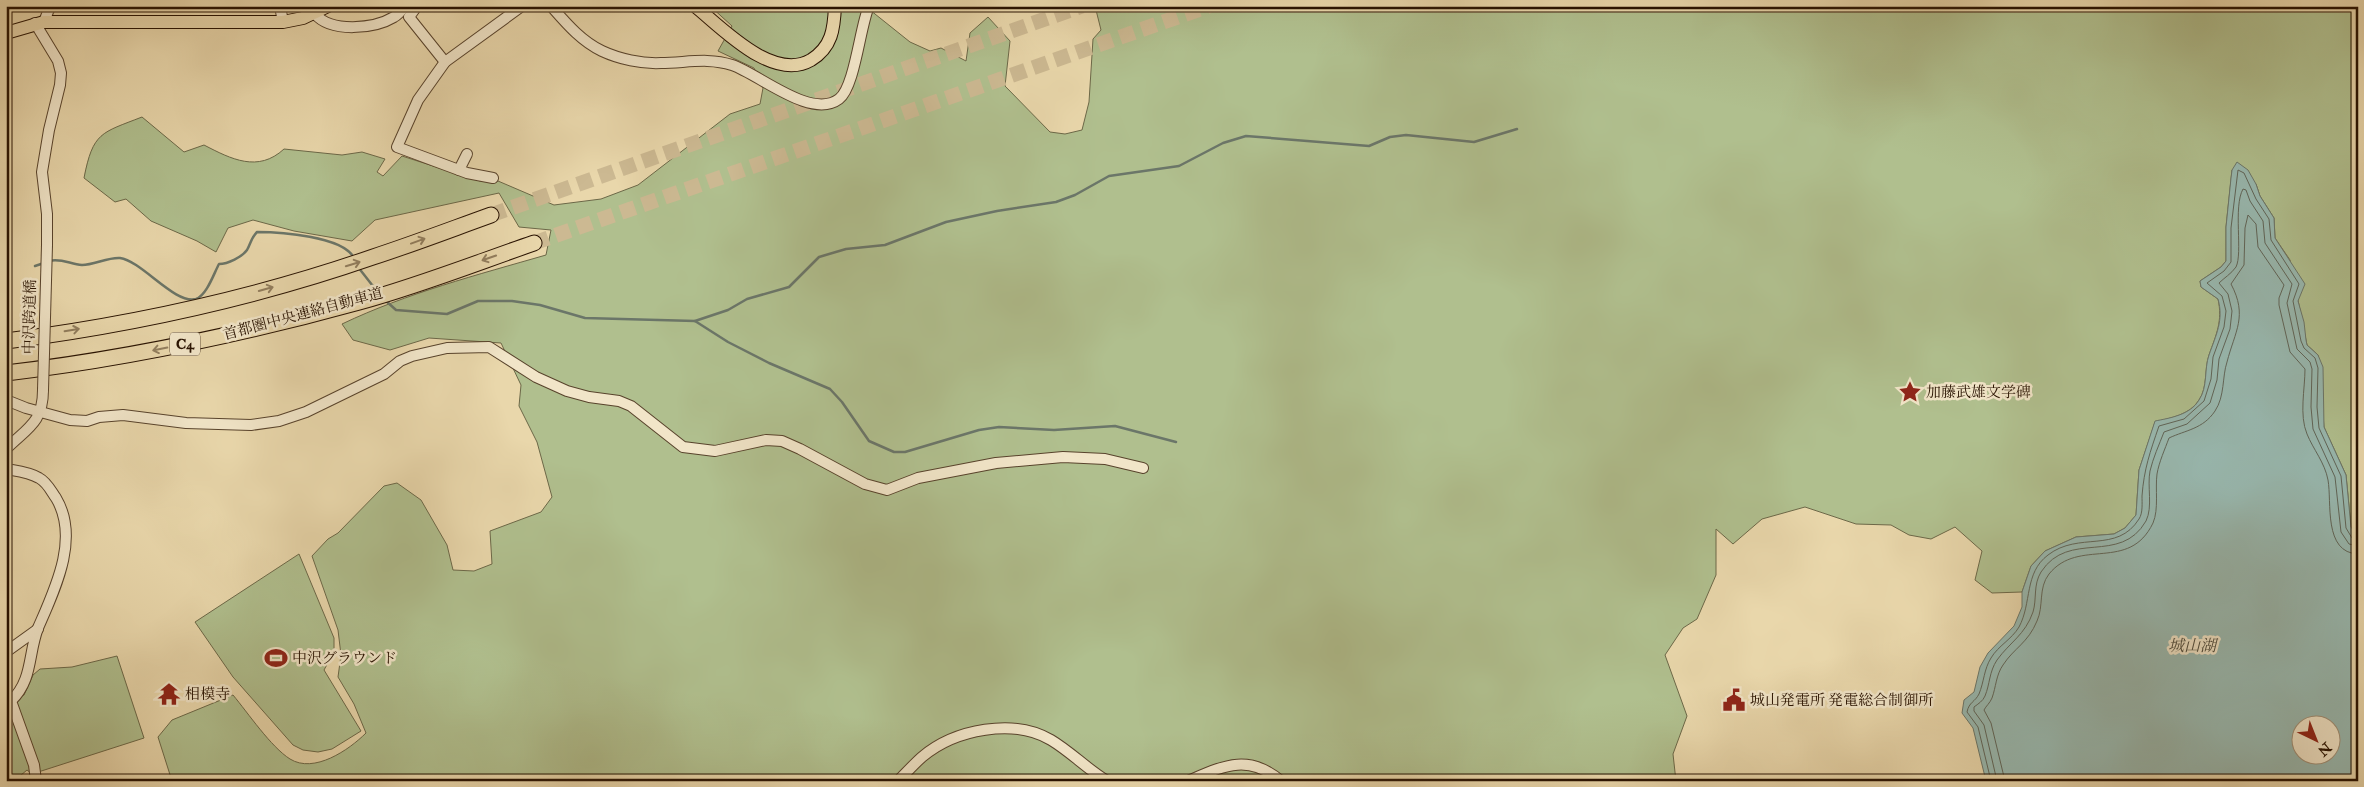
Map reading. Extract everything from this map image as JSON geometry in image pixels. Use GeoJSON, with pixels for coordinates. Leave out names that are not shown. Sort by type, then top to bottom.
{"type":"FeatureCollection","features":[{"type":"Feature","properties":{"kind":"highway","name":"C4"},"geometry":{"type":"LineString","coordinates":[[6,341],[149,318],[219,301],[372,258],[491,215]]}},
{"type":"Feature","properties":{"kind":"highway","name":"首都圏中央連絡自動車道"},"geometry":{"type":"LineString","coordinates":[[6,373],[163,348],[240,332],[361,302],[534,243]]}},
{"type":"Feature","properties":{"kind":"main road"},"geometry":{"type":"LineString","coordinates":[[6,33],[40,23],[283,22],[315,14],[328,6]]}},
{"type":"Feature","properties":{"kind":"main road"},"geometry":{"type":"LineString","coordinates":[[696,6],[752,50],[774,63],[798,66],[808,61],[828,45],[832,34],[835,6]]}},
{"type":"Feature","properties":{"kind":"street"},"geometry":{"type":"LineString","coordinates":[[40,23],[53,6]]}},
{"type":"Feature","properties":{"kind":"street"},"geometry":{"type":"LineString","coordinates":[[280,6],[283,22]]}},
{"type":"Feature","properties":{"kind":"street"},"geometry":{"type":"LineString","coordinates":[[315,14],[321,21],[328,24],[342,28],[355,27],[393,18],[405,6]]}},
{"type":"Feature","properties":{"kind":"street"},"geometry":{"type":"LineString","coordinates":[[417,6],[409,18],[445,62]]}},
{"type":"Feature","properties":{"kind":"street"},"geometry":{"type":"LineString","coordinates":[[493,178],[479,177],[397,147],[418,100],[445,62],[522,6]]}},
{"type":"Feature","properties":{"kind":"street"},"geometry":{"type":"LineString","coordinates":[[551,6],[578,35],[603,52],[644,63],[709,60],[734,65],[795,98],[818,104],[833,102],[844,94],[861,40],[864,18],[869,6]]}},
{"type":"Feature","properties":{"kind":"street","name":"中沢跨道橋"},"geometry":{"type":"LineString","coordinates":[[40,23],[58,61],[61,73],[59,93],[49,130],[42,172],[47,214],[47,245],[41,412]]}},
{"type":"Feature","properties":{"kind":"street"},"geometry":{"type":"LineString","coordinates":[[459,170],[467,154]]}},
{"type":"Feature","properties":{"kind":"street"},"geometry":{"type":"LineString","coordinates":[[6,400],[70,420],[87,421],[99,417],[123,415],[186,423],[225,425],[269,422],[297,415],[321,405],[384,374],[400,361],[412,356],[448,348],[489,347],[536,377],[567,391],[588,397],[619,400],[631,406],[682,447],[715,451],[766,440],[782,441],[865,484],[887,490],[918,478],[996,463],[1063,457],[1105,459],[1143,468]]}},
{"type":"Feature","properties":{"kind":"street"},"geometry":{"type":"LineString","coordinates":[[6,449],[32,425],[41,412]]}},
{"type":"Feature","properties":{"kind":"street"},"geometry":{"type":"LineString","coordinates":[[6,469],[30,474],[46,482],[59,504],[67,525],[67,536],[49,606],[38,629],[24,686],[11,701],[34,765],[36,781]]}},
{"type":"Feature","properties":{"kind":"street"},"geometry":{"type":"LineString","coordinates":[[6,652],[38,629]]}},
{"type":"Feature","properties":{"kind":"street"},"geometry":{"type":"LineString","coordinates":[[898,781],[923,756],[937,748],[964,735],[996,728],[1023,729],[1052,740],[1107,781]]}},
{"type":"Feature","properties":{"kind":"street"},"geometry":{"type":"LineString","coordinates":[[1188,781],[1232,765],[1249,763],[1264,769],[1280,781]]}},
{"type":"Feature","properties":{"kind":"green space"},"geometry":{"type":"Polygon","coordinates":[[[710,6],[865,6],[910,42],[930,51],[941,48],[966,61],[970,33],[988,17],[1010,41],[1005,86],[1050,132],[1065,134],[1082,130],[1089,102],[1093,39],[1101,30],[1095,6],[2358,6],[2358,538],[2351,527],[2346,475],[2324,427],[2318,355],[2307,345],[2290,260],[2275,238],[2274,218],[2260,196],[2256,184],[2232,170],[2226,227],[2226,261],[2221,267],[2200,281],[2201,287],[2218,299],[2220,314],[2218,328],[2208,360],[2204,389],[2199,400],[2190,409],[2179,415],[2155,422],[2139,470],[2136,515],[2125,528],[2114,534],[2076,537],[2045,551],[2031,566],[2022,592],[1992,593],[1975,580],[1982,551],[1955,527],[1931,539],[1909,535],[1891,525],[1856,524],[1805,507],[1762,519],[1733,544],[1716,529],[1716,575],[1697,619],[1683,628],[1665,655],[1687,716],[1673,754],[1676,781],[172,781],[158,737],[172,720],[233,695],[275,746],[290,759],[299,763],[310,764],[331,758],[341,753],[366,733],[354,704],[338,677],[341,655],[338,630],[312,556],[328,539],[338,533],[384,486],[397,483],[421,500],[447,545],[453,570],[474,571],[492,564],[490,531],[541,512],[552,497],[537,442],[519,406],[521,385],[501,343],[429,338],[390,350],[353,340],[342,324],[417,294],[468,277],[546,255],[551,230],[519,227],[499,193],[375,220],[352,241],[294,231],[253,220],[228,228],[216,252],[197,241],[151,221],[126,199],[115,202],[84,178],[87,163],[95,143],[108,131],[142,117],[184,152],[204,145],[234,159],[254,162],[274,156],[284,149],[342,155],[362,152],[385,159],[377,172],[383,176],[402,156],[480,181],[498,181],[554,205],[601,199],[638,185],[730,114],[760,104],[763,88],[754,68],[718,51],[732,26],[710,6]]]}},
{"type":"Feature","properties":{"kind":"green space","name":"中沢グラウンド"},"geometry":{"type":"Polygon","coordinates":[[[299,554],[334,638],[334,652],[324,670],[361,731],[332,749],[318,752],[303,750],[293,745],[233,677],[195,622],[299,554]]]}},
{"type":"Feature","properties":{"kind":"green space"},"geometry":{"type":"Polygon","coordinates":[[[117,656],[144,738],[32,774],[27,770],[14,781],[6,781],[6,704],[24,695],[33,675],[40,669],[72,667],[117,656]]]}},
{"type":"Feature","properties":{"kind":"water","name":"城山湖"},"geometry":{"type":"Polygon","coordinates":[[[2237,162],[2248,170],[2256,184],[2260,196],[2274,218],[2275,238],[2305,284],[2298,301],[2304,322],[2307,345],[2318,355],[2323,367],[2324,427],[2346,475],[2351,527],[2358,538],[2358,781],[1986,781],[1973,728],[1962,713],[1964,700],[1974,692],[1980,667],[1988,653],[2014,626],[2022,607],[2022,592],[2031,566],[2045,551],[2076,537],[2114,534],[2125,528],[2136,515],[2139,470],[2155,421],[2185,412],[2195,405],[2202,395],[2208,360],[2220,321],[2220,307],[2218,299],[2201,287],[2200,281],[2221,267],[2226,261],[2226,227],[2232,170],[2237,162]]]}},
{"type":"Feature","properties":{"kind":"waterway"},"geometry":{"type":"LineString","coordinates":[[695,321],[728,310],[747,299],[789,287],[819,257],[846,249],[885,245],[946,222],[997,211],[1056,202],[1075,195],[1109,176],[1179,166],[1223,143],[1246,136],[1369,146],[1390,137],[1406,135],[1474,142],[1517,129]]}},
{"type":"Feature","properties":{"kind":"waterway"},"geometry":{"type":"LineString","coordinates":[[49,261],[62,261],[82,265],[120,258],[129,261],[178,296],[196,299],[207,289],[219,264],[242,255],[257,232],[294,234],[324,240],[348,251],[354,258]]}},
{"type":"Feature","properties":{"kind":"waterway"},"geometry":{"type":"LineString","coordinates":[[35,266],[44,263]]}},
{"type":"Feature","properties":{"kind":"waterway"},"geometry":{"type":"LineString","coordinates":[[358,267],[376,290]]}},
{"type":"Feature","properties":{"kind":"waterway"},"geometry":{"type":"LineString","coordinates":[[385,300],[396,310],[447,314],[478,301],[512,301],[540,305],[585,318],[695,321],[728,342],[769,363],[830,389],[842,402],[869,441],[894,452],[905,452],[979,430],[999,427],[1054,430],[1115,426],[1176,442]]}},
{"type":"Feature","properties":{"kind":"tunnel"},"geometry":{"type":"LineString","coordinates":[[491,215],[1082,6]]}},
{"type":"Feature","properties":{"kind":"tunnel"},"geometry":{"type":"LineString","coordinates":[[534,243],[1209,6]]}},
{"type":"Feature","properties":{"kind":"place","name":"加藤武雄文学碑"},"geometry":{"type":"Point","coordinates":[1910,392]}},
{"type":"Feature","properties":{"kind":"place","name":"中沢グラウンド"},"geometry":{"type":"Point","coordinates":[276,658]}},
{"type":"Feature","properties":{"kind":"place","name":"相模寺"},"geometry":{"type":"Point","coordinates":[169,694]}},
{"type":"Feature","properties":{"kind":"place","name":"城山発電所 発電総合制御所"},"geometry":{"type":"Point","coordinates":[1734,700]}}]}
